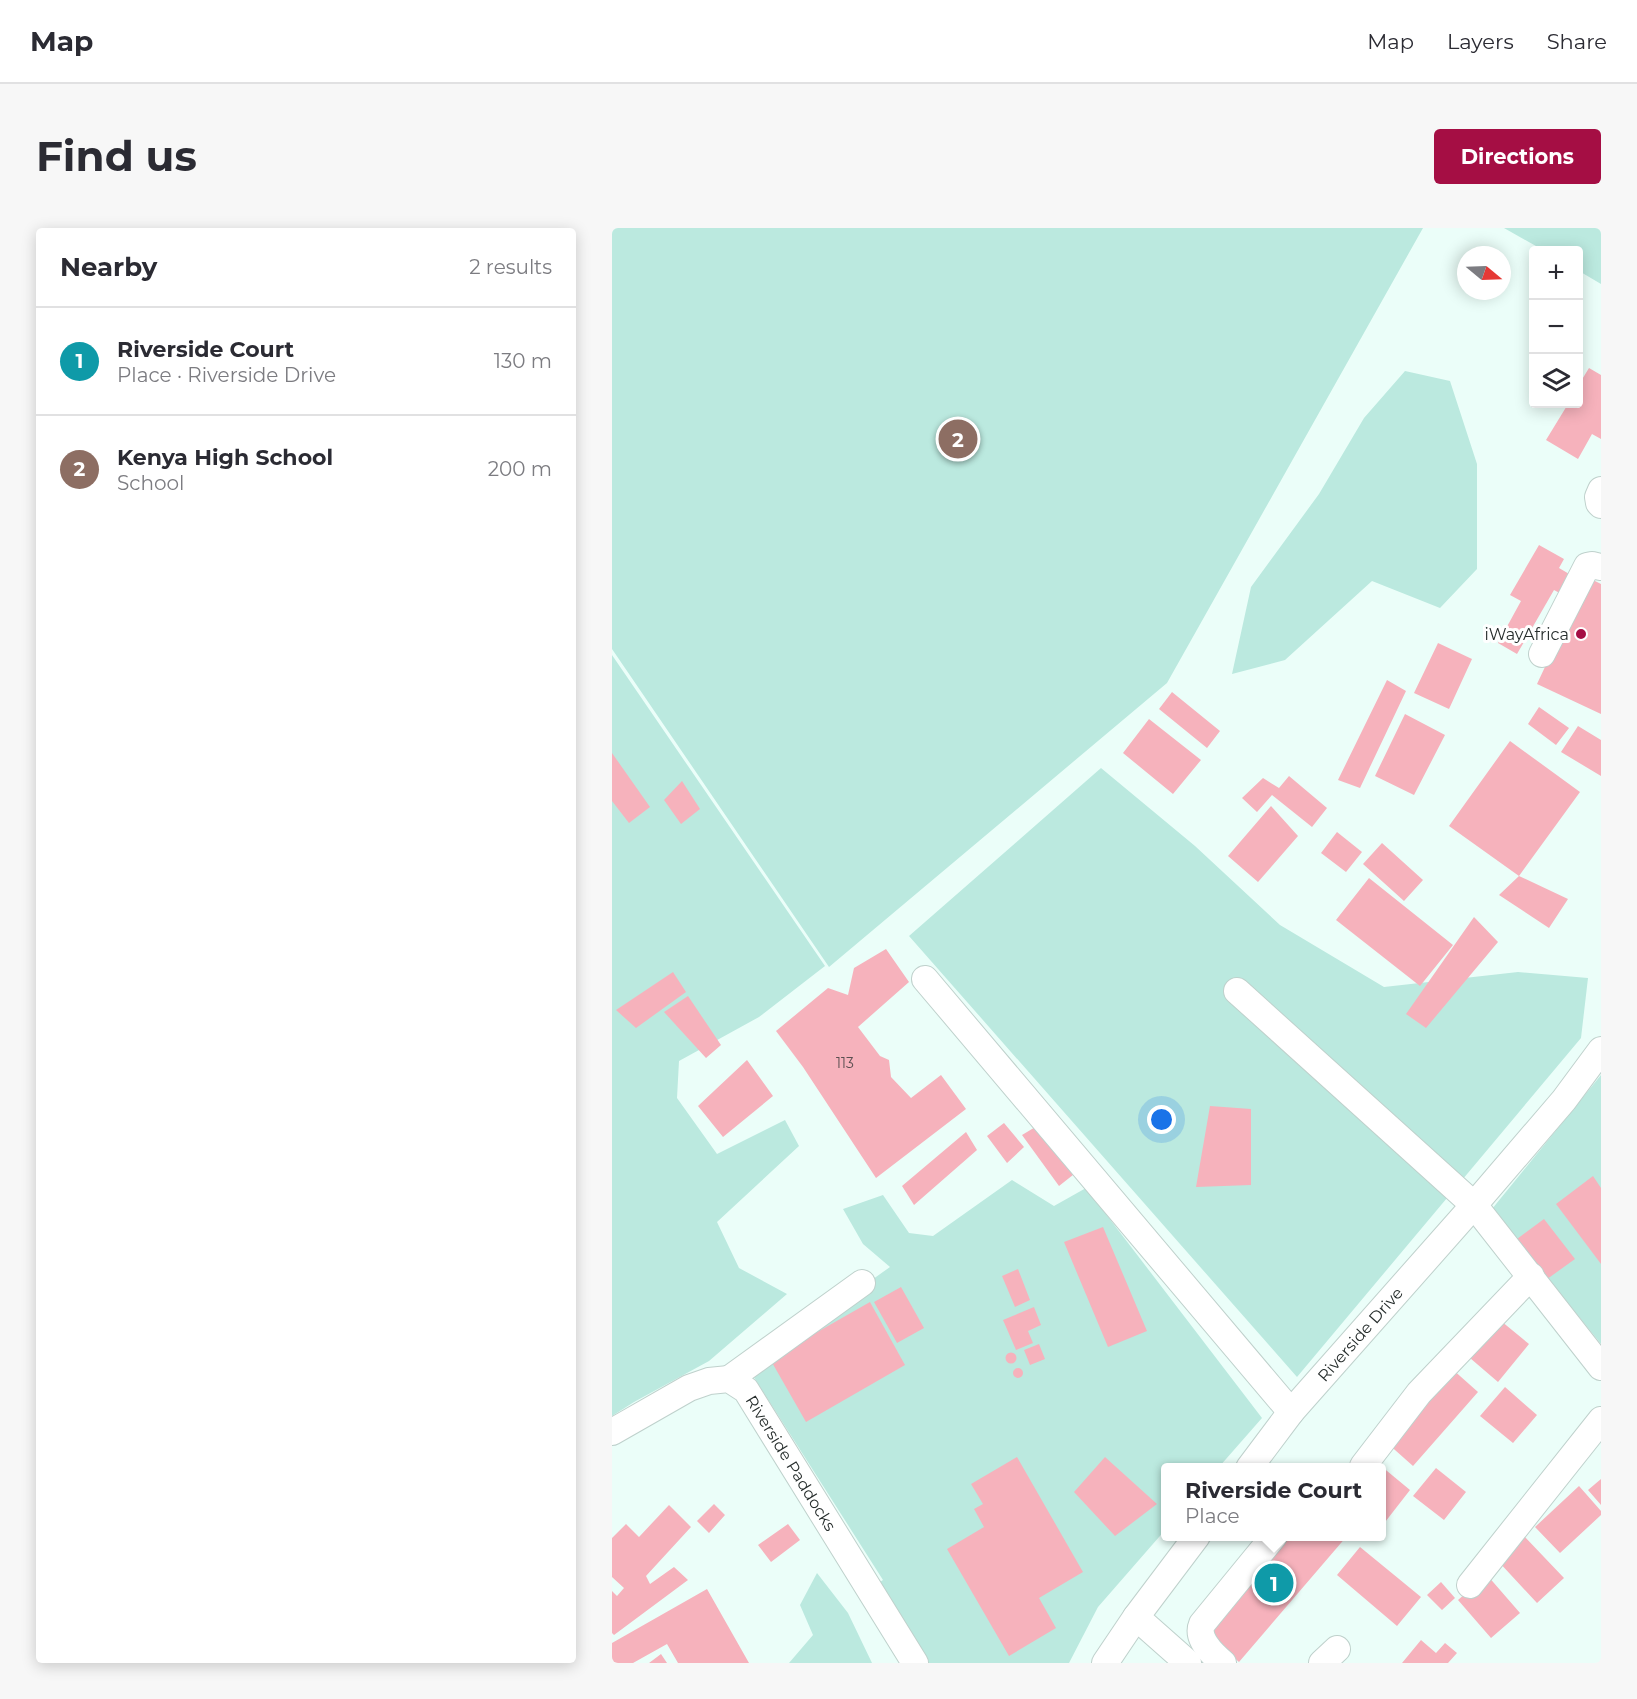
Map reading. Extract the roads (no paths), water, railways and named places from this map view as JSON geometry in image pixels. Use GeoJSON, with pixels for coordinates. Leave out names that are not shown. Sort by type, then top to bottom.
{"type":"FeatureCollection","features":[{"type":"Feature","properties":{"kind":"street"},"geometry":{"type":"LineString","coordinates":[[1601,490],[1598,497],[1601,505]]}},
{"type":"Feature","properties":{"kind":"street"},"geometry":{"type":"LineString","coordinates":[[1542,654],[1587,566],[1601,567]]}},
{"type":"Feature","properties":{"kind":"street"},"geometry":{"type":"LineString","coordinates":[[925,980],[1291,1412]]}},
{"type":"Feature","properties":{"kind":"street"},"geometry":{"type":"LineString","coordinates":[[1237,992],[1474,1205],[1601,1367]]}},
{"type":"Feature","properties":{"kind":"street","name":"Riverside Drive"},"geometry":{"type":"LineString","coordinates":[[1252,1463],[1291,1412],[1564,1100],[1601,1050]]}},
{"type":"Feature","properties":{"kind":"street"},"geometry":{"type":"LineString","coordinates":[[1365,1463],[1419,1393],[1531,1276]]}},
{"type":"Feature","properties":{"kind":"street"},"geometry":{"type":"LineString","coordinates":[[612,1432],[689,1388],[709,1381],[729,1379],[862,1283]]}},
{"type":"Feature","properties":{"kind":"street","name":"Riverside Paddocks"},"geometry":{"type":"LineString","coordinates":[[729,1379],[746,1390],[915,1663]]}},
{"type":"Feature","properties":{"kind":"street"},"geometry":{"type":"LineString","coordinates":[[1470,1585],[1601,1420]]}},
{"type":"Feature","properties":{"kind":"street"},"geometry":{"type":"LineString","coordinates":[[1105,1663],[1136,1617],[1193,1541]]}},
{"type":"Feature","properties":{"kind":"street"},"geometry":{"type":"LineString","coordinates":[[1223,1663],[1200,1636],[1199,1630],[1270,1541]]}},
{"type":"Feature","properties":{"kind":"street"},"geometry":{"type":"LineString","coordinates":[[1136,1617],[1188,1663]]}},
{"type":"Feature","properties":{"kind":"place","name":"Kenya High School"},"geometry":{"type":"Point","coordinates":[958,439]}},
{"type":"Feature","properties":{"kind":"place","name":"iWayAfrica"},"geometry":{"type":"Point","coordinates":[1581,634]}},
{"type":"Feature","properties":{"kind":"place","name":"Riverside Court"},"geometry":{"type":"Point","coordinates":[1274,1583]}}]}
